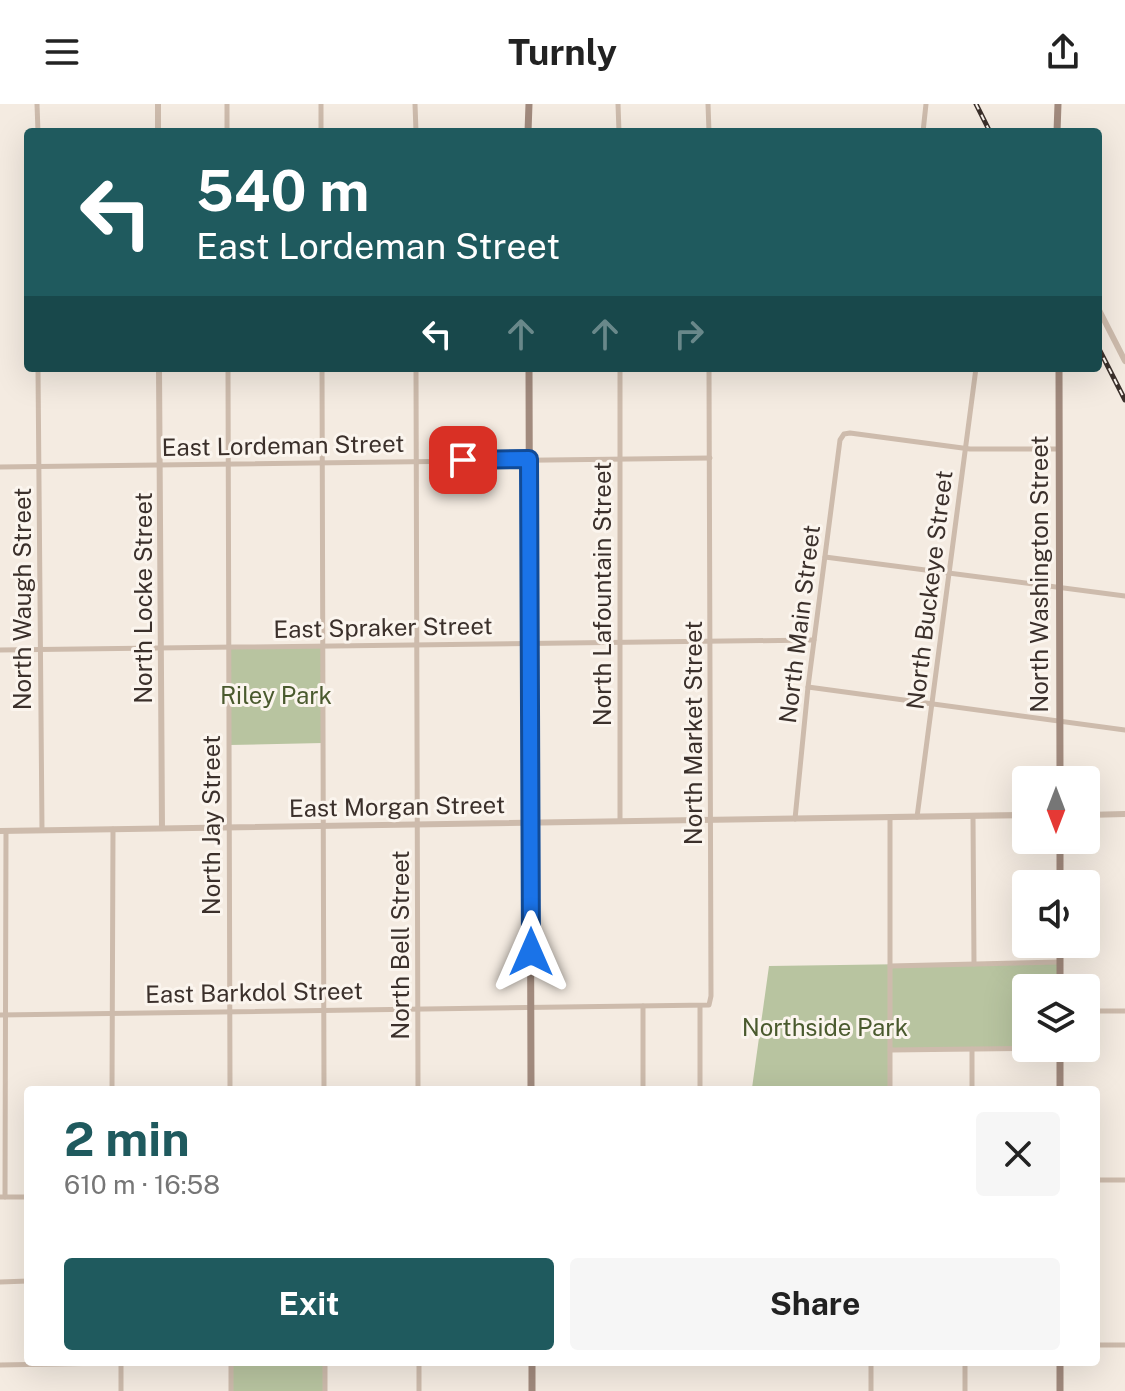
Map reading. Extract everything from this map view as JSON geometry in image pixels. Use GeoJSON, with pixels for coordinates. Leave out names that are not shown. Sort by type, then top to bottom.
{"type":"FeatureCollection","features":[{"type":"Feature","properties":{"kind":"main road"},"geometry":{"type":"LineString","coordinates":[[528,128],[529,104]]}},
{"type":"Feature","properties":{"kind":"main road"},"geometry":{"type":"LineString","coordinates":[[1057,128],[1058,104]]}},
{"type":"Feature","properties":{"kind":"main road"},"geometry":{"type":"LineString","coordinates":[[529,372],[531,1086]]}},
{"type":"Feature","properties":{"kind":"main road","name":"North Washington Street"},"geometry":{"type":"LineString","coordinates":[[1059,372],[1060,766]]}},
{"type":"Feature","properties":{"kind":"main road"},"geometry":{"type":"LineString","coordinates":[[1060,958],[1060,974]]}},
{"type":"Feature","properties":{"kind":"main road"},"geometry":{"type":"LineString","coordinates":[[1060,1062],[1060,1086]]}},
{"type":"Feature","properties":{"kind":"main road"},"geometry":{"type":"LineString","coordinates":[[532,1366],[532,1391]]}},
{"type":"Feature","properties":{"kind":"main road"},"geometry":{"type":"LineString","coordinates":[[1060,1366],[1060,1391]]}},
{"type":"Feature","properties":{"kind":"street"},"geometry":{"type":"LineString","coordinates":[[37,104],[38,128]]}},
{"type":"Feature","properties":{"kind":"street"},"geometry":{"type":"LineString","coordinates":[[158,104],[158,128]]}},
{"type":"Feature","properties":{"kind":"street"},"geometry":{"type":"LineString","coordinates":[[227,104],[227,128]]}},
{"type":"Feature","properties":{"kind":"street"},"geometry":{"type":"LineString","coordinates":[[321,104],[321,128]]}},
{"type":"Feature","properties":{"kind":"street"},"geometry":{"type":"LineString","coordinates":[[415,104],[416,128]]}},
{"type":"Feature","properties":{"kind":"street"},"geometry":{"type":"LineString","coordinates":[[618,104],[619,128]]}},
{"type":"Feature","properties":{"kind":"street"},"geometry":{"type":"LineString","coordinates":[[708,104],[709,128]]}},
{"type":"Feature","properties":{"kind":"street"},"geometry":{"type":"LineString","coordinates":[[923,128],[926,104]]}},
{"type":"Feature","properties":{"kind":"street"},"geometry":{"type":"LineString","coordinates":[[1102,316],[1125,361]]}},
{"type":"Feature","properties":{"kind":"street","name":"North Waugh Street"},"geometry":{"type":"LineString","coordinates":[[38,372],[42,830]]}},
{"type":"Feature","properties":{"kind":"street","name":"North Locke Street"},"geometry":{"type":"LineString","coordinates":[[159,372],[162,828]]}},
{"type":"Feature","properties":{"kind":"street","name":"North Jay Street"},"geometry":{"type":"LineString","coordinates":[[228,372],[230,1086]]}},
{"type":"Feature","properties":{"kind":"street"},"geometry":{"type":"LineString","coordinates":[[322,372],[324,1086]]}},
{"type":"Feature","properties":{"kind":"street","name":"North Bell Street"},"geometry":{"type":"LineString","coordinates":[[416,372],[418,1086]]}},
{"type":"Feature","properties":{"kind":"street","name":"North Lafountain Street"},"geometry":{"type":"LineString","coordinates":[[620,372],[620,821]]}},
{"type":"Feature","properties":{"kind":"street","name":"North Market Street"},"geometry":{"type":"LineString","coordinates":[[700,1086],[700,1006],[709,1005],[711,996],[709,372]]}},
{"type":"Feature","properties":{"kind":"street","name":"North Buckeye Street"},"geometry":{"type":"LineString","coordinates":[[917,817],[975,372]]}},
{"type":"Feature","properties":{"kind":"street","name":"North Main Street"},"geometry":{"type":"LineString","coordinates":[[795,819],[808,687],[840,440],[844,434],[850,433],[965,448]]}},
{"type":"Feature","properties":{"kind":"street"},"geometry":{"type":"LineString","coordinates":[[965,448],[1059,449]]}},
{"type":"Feature","properties":{"kind":"street","name":"East Lordeman Street"},"geometry":{"type":"LineString","coordinates":[[0,467],[710,458]]}},
{"type":"Feature","properties":{"kind":"street"},"geometry":{"type":"LineString","coordinates":[[825,557],[1125,596]]}},
{"type":"Feature","properties":{"kind":"street","name":"East Spraker Street"},"geometry":{"type":"LineString","coordinates":[[0,650],[814,640]]}},
{"type":"Feature","properties":{"kind":"street"},"geometry":{"type":"LineString","coordinates":[[808,687],[1125,730]]}},
{"type":"Feature","properties":{"kind":"street"},"geometry":{"type":"LineString","coordinates":[[1100,815],[1125,814]]}},
{"type":"Feature","properties":{"kind":"street","name":"East Morgan Street"},"geometry":{"type":"LineString","coordinates":[[3,831],[1012,815]]}},
{"type":"Feature","properties":{"kind":"street"},"geometry":{"type":"LineString","coordinates":[[973,816],[974,964]]}},
{"type":"Feature","properties":{"kind":"street"},"geometry":{"type":"LineString","coordinates":[[890,817],[890,1086]]}},
{"type":"Feature","properties":{"kind":"street"},"geometry":{"type":"LineString","coordinates":[[112,1086],[113,829]]}},
{"type":"Feature","properties":{"kind":"street"},"geometry":{"type":"LineString","coordinates":[[3,831],[2,1197],[24,1197]]}},
{"type":"Feature","properties":{"kind":"street"},"geometry":{"type":"LineString","coordinates":[[890,966],[1060,962]]}},
{"type":"Feature","properties":{"kind":"street"},"geometry":{"type":"LineString","coordinates":[[643,1006],[643,1086]]}},
{"type":"Feature","properties":{"kind":"street","name":"East Barkdol Street"},"geometry":{"type":"LineString","coordinates":[[2,1015],[700,1006]]}},
{"type":"Feature","properties":{"kind":"street"},"geometry":{"type":"LineString","coordinates":[[1100,1011],[1125,1011]]}},
{"type":"Feature","properties":{"kind":"street"},"geometry":{"type":"LineString","coordinates":[[972,1049],[972,1086]]}},
{"type":"Feature","properties":{"kind":"street"},"geometry":{"type":"LineString","coordinates":[[890,1050],[1012,1049]]}},
{"type":"Feature","properties":{"kind":"street"},"geometry":{"type":"LineString","coordinates":[[1100,1180],[1125,1180]]}},
{"type":"Feature","properties":{"kind":"street"},"geometry":{"type":"LineString","coordinates":[[0,1282],[24,1281]]}},
{"type":"Feature","properties":{"kind":"street"},"geometry":{"type":"LineString","coordinates":[[1100,1345],[1125,1345]]}},
{"type":"Feature","properties":{"kind":"street"},"geometry":{"type":"LineString","coordinates":[[0,1365],[24,1364]]}},
{"type":"Feature","properties":{"kind":"street"},"geometry":{"type":"LineString","coordinates":[[121,1366],[121,1391]]}},
{"type":"Feature","properties":{"kind":"street"},"geometry":{"type":"LineString","coordinates":[[231,1366],[231,1391]]}},
{"type":"Feature","properties":{"kind":"street"},"geometry":{"type":"LineString","coordinates":[[325,1366],[325,1391]]}},
{"type":"Feature","properties":{"kind":"street"},"geometry":{"type":"LineString","coordinates":[[419,1366],[419,1391]]}},
{"type":"Feature","properties":{"kind":"street"},"geometry":{"type":"LineString","coordinates":[[871,1366],[871,1391]]}},
{"type":"Feature","properties":{"kind":"street"},"geometry":{"type":"LineString","coordinates":[[965,1366],[965,1391]]}},
{"type":"Feature","properties":{"kind":"green space","name":"Riley Park"},"geometry":{"type":"Polygon","coordinates":[[[323,646],[323,743],[229,745],[229,648],[323,646]]]}},
{"type":"Feature","properties":{"kind":"green space","name":"Northside Park"},"geometry":{"type":"Polygon","coordinates":[[[1060,962],[1060,974],[1012,974],[1012,1048],[891,1050],[890,1086],[752,1086],[769,966],[1060,962]]]}},
{"type":"Feature","properties":{"kind":"green space"},"geometry":{"type":"Polygon","coordinates":[[[231,1366],[325,1366],[325,1391],[231,1391],[231,1366]]]}},
{"type":"Feature","properties":{"kind":"railway"},"geometry":{"type":"LineString","coordinates":[[976,104],[988,128]]}},
{"type":"Feature","properties":{"kind":"railway"},"geometry":{"type":"LineString","coordinates":[[1102,355],[1125,400]]}},
{"type":"Feature","properties":{"kind":"route"},"geometry":{"type":"LineString","coordinates":[[463,460],[529,459],[531,952]]}}]}
